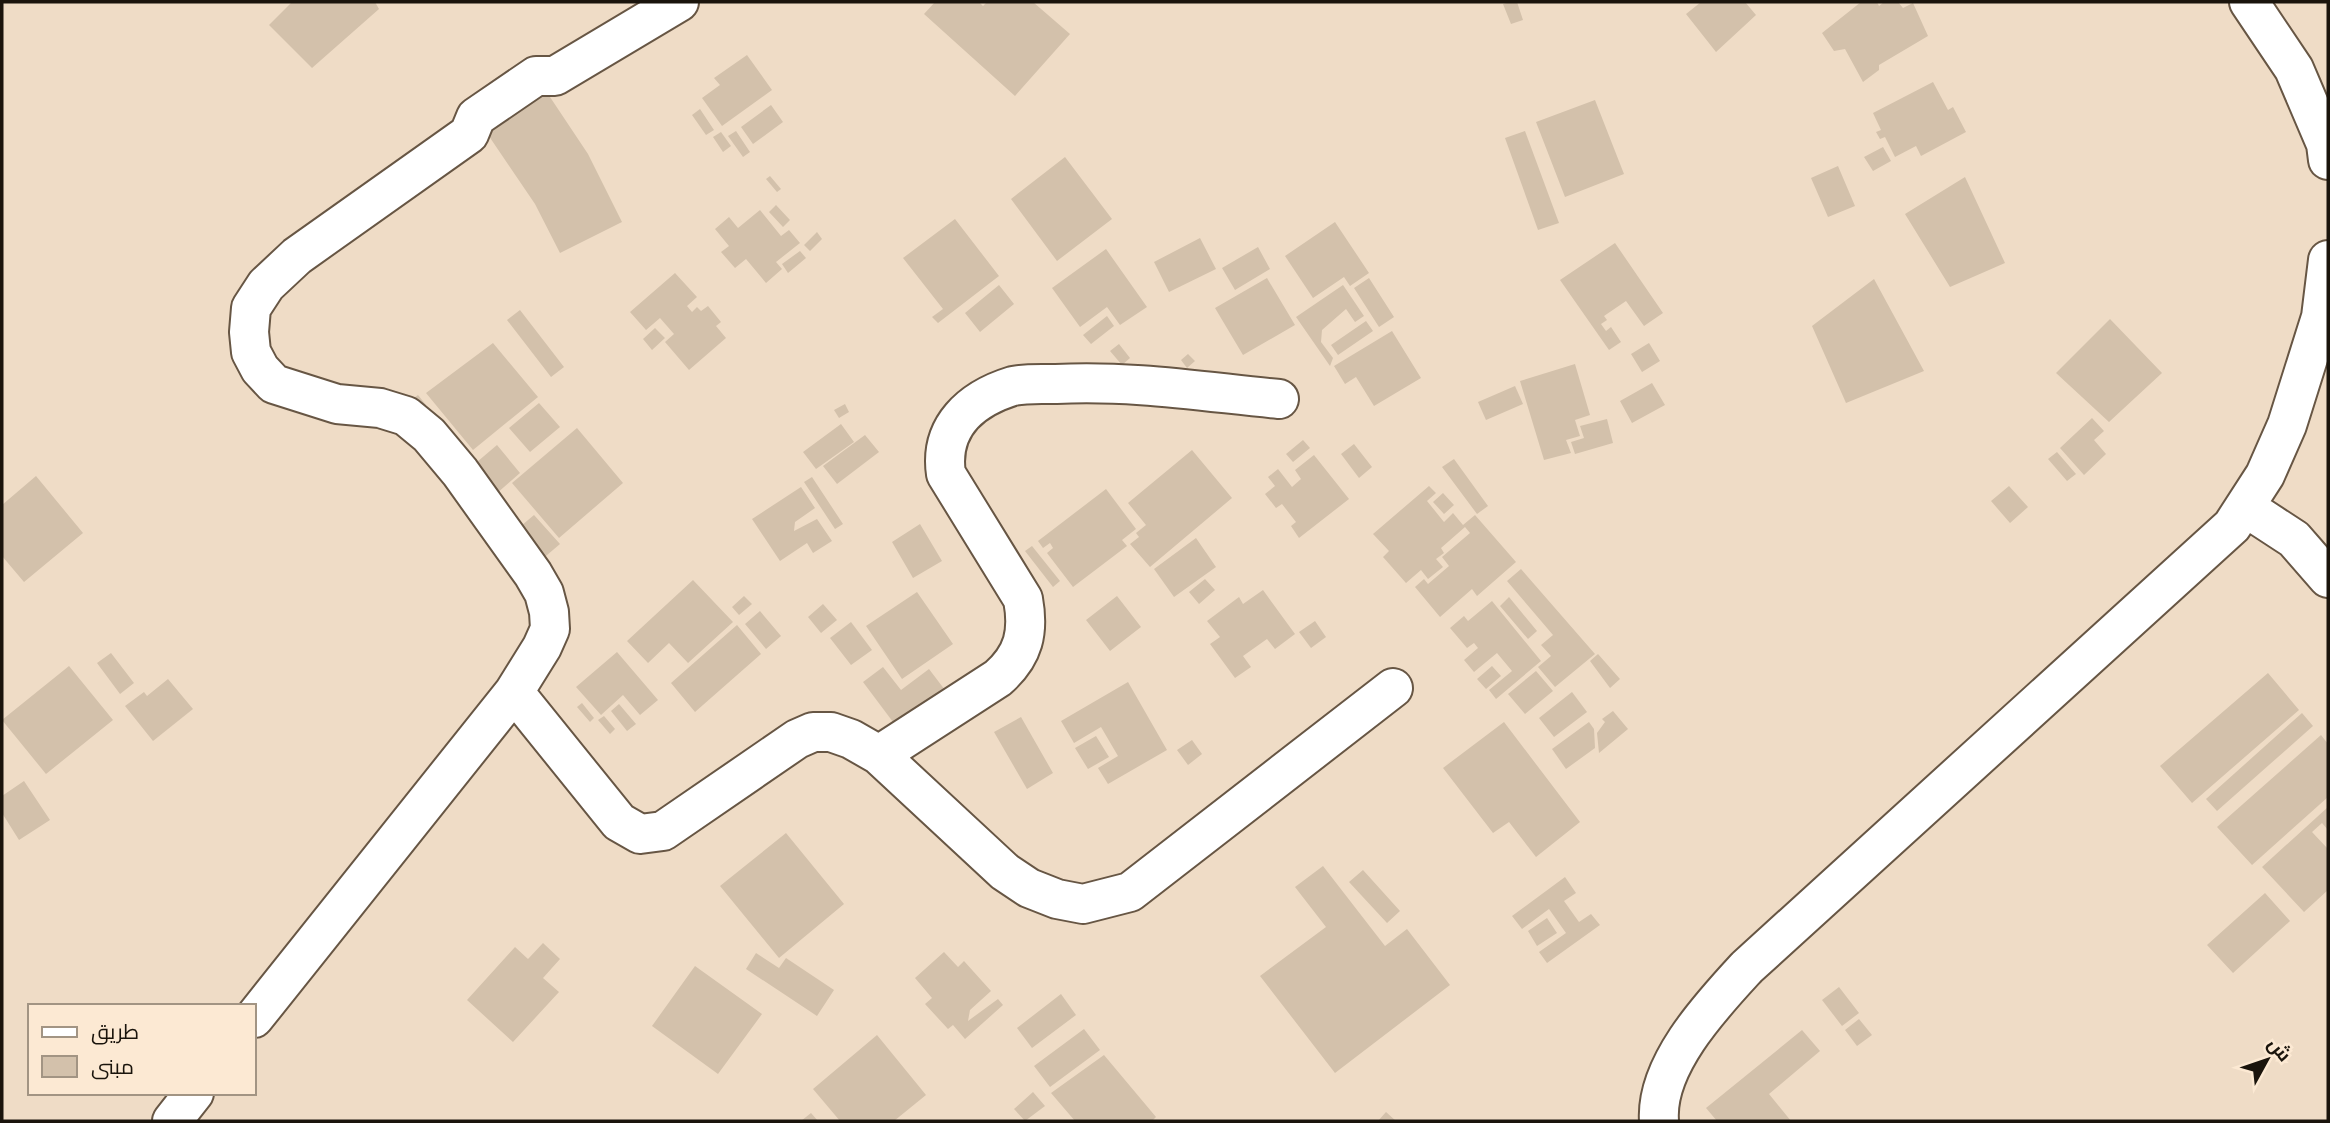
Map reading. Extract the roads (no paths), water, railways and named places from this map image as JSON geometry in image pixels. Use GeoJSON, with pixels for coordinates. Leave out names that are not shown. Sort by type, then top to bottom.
{"type":"FeatureCollection","features":[{"type":"Feature","properties":{"kind":"street"},"geometry":{"type":"LineString","coordinates":[[256,1015],[514,692],[550,629],[544,593],[533,574],[460,472],[429,435],[406,416],[380,408],[337,404],[274,384],[260,369],[251,352],[251,308],[266,285],[297,256],[470,134],[476,117],[536,76],[555,76],[679,2]]}},
{"type":"Feature","properties":{"kind":"street"},"geometry":{"type":"LineString","coordinates":[[2249,2],[2294,69],[2326,144],[2328,160]]}},
{"type":"Feature","properties":{"kind":"street"},"geometry":{"type":"LineString","coordinates":[[1659,1121],[1664,1087],[1675,1062],[1712,1005],[1747,967],[2232,526],[2265,475],[2287,425],[2320,317],[2328,260]]}},
{"type":"Feature","properties":{"kind":"street"},"geometry":{"type":"LineString","coordinates":[[879,755],[998,678],[1012,666],[1025,635],[1023,599],[946,474],[943,456],[946,442],[964,413],[981,401],[1015,386],[1103,382],[1279,399]]}},
{"type":"Feature","properties":{"kind":"street"},"geometry":{"type":"LineString","coordinates":[[2245,507],[2294,539],[2328,578]]}},
{"type":"Feature","properties":{"kind":"street"},"geometry":{"type":"LineString","coordinates":[[514,692],[619,822],[640,834],[663,831],[783,747],[813,732],[831,733],[851,738],[879,755],[1005,872],[1029,888],[1057,899],[1083,904],[1130,892],[1393,688]]}},
{"type":"Feature","properties":{"kind":"street"},"geometry":{"type":"LineString","coordinates":[[172,1121],[192,1095]]}}]}
